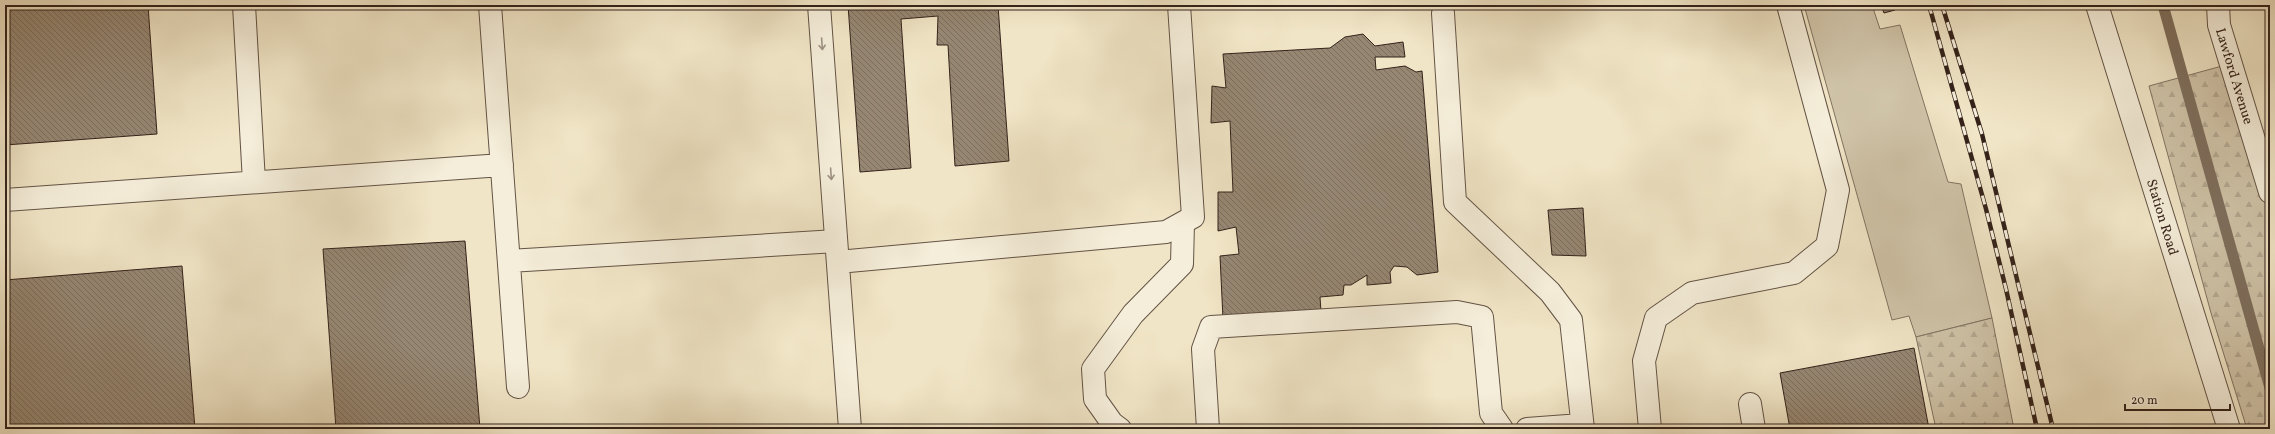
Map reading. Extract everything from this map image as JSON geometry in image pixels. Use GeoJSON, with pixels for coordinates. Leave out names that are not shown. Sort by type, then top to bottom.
{"type":"FeatureCollection","features":[{"type":"Feature","properties":{"kind":"street"},"geometry":{"type":"LineString","coordinates":[[244,5],[254,182]]}},
{"type":"Feature","properties":{"kind":"street"},"geometry":{"type":"LineString","coordinates":[[490,5],[518,387]]}},
{"type":"Feature","properties":{"kind":"street"},"geometry":{"type":"LineString","coordinates":[[819,5],[850,429]]}},
{"type":"Feature","properties":{"kind":"street"},"geometry":{"type":"LineString","coordinates":[[509,261],[837,252],[1166,232],[1193,217],[1179,5]]}},
{"type":"Feature","properties":{"kind":"street"},"geometry":{"type":"LineString","coordinates":[[1650,429],[1644,361],[1656,318],[1692,293],[1794,273],[1827,246],[1838,190],[1788,5]]}},
{"type":"Feature","properties":{"kind":"street","name":"Station Road"},"geometry":{"type":"LineString","coordinates":[[2097,5],[2229,429]]}},
{"type":"Feature","properties":{"kind":"street","name":"Lawford Avenue"},"geometry":{"type":"LineString","coordinates":[[2218,5],[2219,25],[2270,192]]}},
{"type":"Feature","properties":{"kind":"street"},"geometry":{"type":"LineString","coordinates":[[1443,13],[1455,202],[1550,292],[1571,320],[1582,427],[1527,429]]}},
{"type":"Feature","properties":{"kind":"street"},"geometry":{"type":"LineString","coordinates":[[5,200],[502,165]]}},
{"type":"Feature","properties":{"kind":"street"},"geometry":{"type":"LineString","coordinates":[[1120,429],[1112,423],[1095,399],[1093,369],[1134,314],[1182,264],[1183,222]]}},
{"type":"Feature","properties":{"kind":"street"},"geometry":{"type":"LineString","coordinates":[[1208,429],[1203,349],[1211,327],[1458,312],[1482,317],[1491,413],[1502,429]]}},
{"type":"Feature","properties":{"kind":"street"},"geometry":{"type":"LineString","coordinates":[[1750,404],[1754,429]]}},
{"type":"Feature","properties":{"kind":"green space"},"geometry":{"type":"Polygon","coordinates":[[[1804,5],[1872,5],[1880,29],[1900,25],[1948,182],[1961,184],[1992,318],[1916,337],[1909,316],[1892,320],[1804,5]]]}},
{"type":"Feature","properties":{"kind":"green space"},"geometry":{"type":"Polygon","coordinates":[[[2222,66],[2270,214],[2270,429],[2247,429],[2211,313],[2149,86],[2222,66]]]}},
{"type":"Feature","properties":{"kind":"green space"},"geometry":{"type":"Polygon","coordinates":[[[1992,318],[2014,429],[1936,429],[1916,337],[1992,318]]]}},
{"type":"Feature","properties":{"kind":"building"},"geometry":{"type":"Polygon","coordinates":[[[5,5],[148,5],[157,134],[5,145],[5,5]]]}},
{"type":"Feature","properties":{"kind":"building"},"geometry":{"type":"Polygon","coordinates":[[[848,5],[998,5],[1009,161],[955,166],[948,45],[937,45],[938,16],[901,19],[911,168],[860,172],[848,5]]]}},
{"type":"Feature","properties":{"kind":"building"},"geometry":{"type":"Polygon","coordinates":[[[1881,5],[1893,5],[1895,10],[1884,13],[1881,5]]]}},
{"type":"Feature","properties":{"kind":"building"},"geometry":{"type":"Polygon","coordinates":[[[1363,34],[1375,46],[1403,42],[1405,57],[1375,57],[1376,70],[1405,66],[1416,72],[1422,71],[1438,272],[1417,275],[1407,267],[1394,266],[1390,272],[1391,283],[1367,285],[1367,275],[1351,285],[1344,285],[1343,295],[1320,297],[1321,311],[1223,319],[1220,256],[1239,254],[1236,227],[1218,231],[1218,192],[1233,192],[1230,121],[1211,123],[1212,86],[1226,88],[1223,54],[1330,48],[1345,37],[1363,34]]]}},
{"type":"Feature","properties":{"kind":"building"},"geometry":{"type":"Polygon","coordinates":[[[1583,208],[1586,256],[1552,255],[1548,210],[1583,208]]]}},
{"type":"Feature","properties":{"kind":"building"},"geometry":{"type":"Polygon","coordinates":[[[465,241],[480,429],[336,429],[323,249],[465,241]]]}},
{"type":"Feature","properties":{"kind":"building"},"geometry":{"type":"Polygon","coordinates":[[[182,266],[195,429],[5,429],[5,280],[182,266]]]}},
{"type":"Feature","properties":{"kind":"building"},"geometry":{"type":"Polygon","coordinates":[[[1914,348],[1929,429],[1790,429],[1780,373],[1914,348]]]}},
{"type":"Feature","properties":{"kind":"waterway"},"geometry":{"type":"LineString","coordinates":[[2163,5],[2270,388]]}},
{"type":"Feature","properties":{"kind":"railway"},"geometry":{"type":"LineString","coordinates":[[1929,5],[1986,209],[2006,289],[2037,429]]}},
{"type":"Feature","properties":{"kind":"railway"},"geometry":{"type":"LineString","coordinates":[[1942,5],[1982,134],[2053,429]]}}]}
